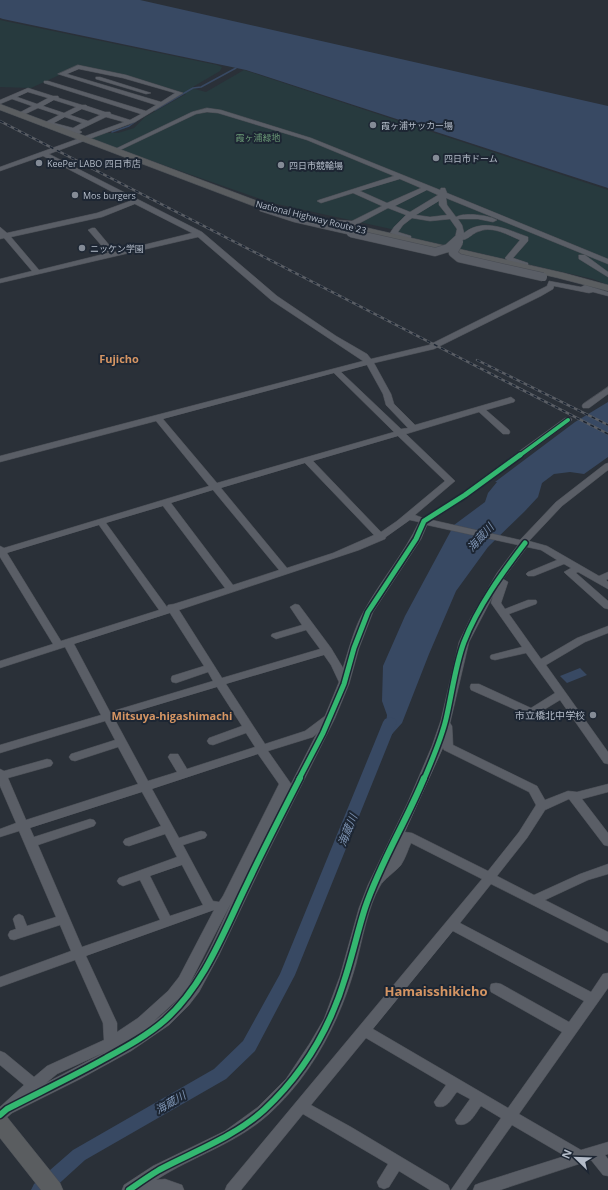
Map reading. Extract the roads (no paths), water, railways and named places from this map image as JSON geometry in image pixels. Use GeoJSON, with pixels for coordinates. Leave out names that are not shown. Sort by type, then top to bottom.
{"type":"FeatureCollection","features":[{"type":"Feature","properties":{"kind":"highway","name":"National Highway Route 23"},"geometry":{"type":"LineString","coordinates":[[0,107],[80,136],[263,209],[570,281],[608,292]]}},
{"type":"Feature","properties":{"kind":"highway","name":"National Highway Route 23"},"geometry":{"type":"LineString","coordinates":[[0,110],[80,136],[114,151],[250,202],[300,216],[608,288]]}},
{"type":"Feature","properties":{"kind":"highway"},"geometry":{"type":"LineString","coordinates":[[2,1116],[53,1190]]}},
{"type":"Feature","properties":{"kind":"street"},"geometry":{"type":"LineString","coordinates":[[2,166],[42,153],[80,136],[130,122],[180,93],[124,76],[78,67],[61,74],[161,104]]}},
{"type":"Feature","properties":{"kind":"street"},"geometry":{"type":"LineString","coordinates":[[19,115],[105,74]]}},
{"type":"Feature","properties":{"kind":"street"},"geometry":{"type":"LineString","coordinates":[[98,78],[148,93]]}},
{"type":"Feature","properties":{"kind":"street"},"geometry":{"type":"LineString","coordinates":[[46,124],[133,81]]}},
{"type":"Feature","properties":{"kind":"street"},"geometry":{"type":"LineString","coordinates":[[46,82],[146,113]]}},
{"type":"Feature","properties":{"kind":"street"},"geometry":{"type":"LineString","coordinates":[[80,136],[88,123],[157,88]]}},
{"type":"Feature","properties":{"kind":"street"},"geometry":{"type":"LineString","coordinates":[[0,102],[28,90],[130,122]]}},
{"type":"Feature","properties":{"kind":"street"},"geometry":{"type":"LineString","coordinates":[[11,98],[88,123]]}},
{"type":"Feature","properties":{"kind":"street"},"geometry":{"type":"LineString","coordinates":[[114,151],[194,113],[212,110],[292,132],[443,193],[460,202],[608,263]]}},
{"type":"Feature","properties":{"kind":"street"},"geometry":{"type":"LineString","coordinates":[[42,153],[199,234],[274,298],[333,338],[364,356],[387,394],[390,405],[413,428]]}},
{"type":"Feature","properties":{"kind":"street"},"geometry":{"type":"LineString","coordinates":[[321,201],[401,176],[412,176],[442,187],[443,204],[461,230],[460,238]]}},
{"type":"Feature","properties":{"kind":"street"},"geometry":{"type":"LineString","coordinates":[[300,216],[351,224],[386,208],[386,205],[393,204],[428,187]]}},
{"type":"Feature","properties":{"kind":"street"},"geometry":{"type":"LineString","coordinates":[[353,191],[412,215],[435,219]]}},
{"type":"Feature","properties":{"kind":"street"},"geometry":{"type":"LineString","coordinates":[[443,193],[439,198],[412,215],[394,230],[396,235],[459,252]]}},
{"type":"Feature","properties":{"kind":"street"},"geometry":{"type":"LineString","coordinates":[[3,237],[99,215],[136,201]]}},
{"type":"Feature","properties":{"kind":"street"},"geometry":{"type":"LineString","coordinates":[[544,236],[521,228],[486,219],[462,217],[471,214],[472,210],[462,207],[454,211],[465,230],[453,252],[459,258],[608,292]]}},
{"type":"Feature","properties":{"kind":"street"},"geometry":{"type":"LineString","coordinates":[[263,209],[297,220],[434,252],[448,248],[470,231],[479,227],[492,228],[525,239],[511,254],[509,258],[510,260],[582,281]]}},
{"type":"Feature","properties":{"kind":"street"},"geometry":{"type":"LineString","coordinates":[[400,224],[449,217]]}},
{"type":"Feature","properties":{"kind":"street"},"geometry":{"type":"LineString","coordinates":[[0,230],[3,237],[37,272]]}},
{"type":"Feature","properties":{"kind":"street"},"geometry":{"type":"LineString","coordinates":[[92,230],[112,252],[112,254]]}},
{"type":"Feature","properties":{"kind":"street"},"geometry":{"type":"LineString","coordinates":[[0,281],[199,234]]}},
{"type":"Feature","properties":{"kind":"street"},"geometry":{"type":"LineString","coordinates":[[564,244],[608,275]]}},
{"type":"Feature","properties":{"kind":"street"},"geometry":{"type":"LineString","coordinates":[[597,268],[608,263]]}},
{"type":"Feature","properties":{"kind":"street"},"geometry":{"type":"LineString","coordinates":[[0,459],[436,345],[551,286],[589,291],[591,289]]}},
{"type":"Feature","properties":{"kind":"street"},"geometry":{"type":"LineString","coordinates":[[0,665],[336,555],[382,537],[450,481],[336,371]]}},
{"type":"Feature","properties":{"kind":"street"},"geometry":{"type":"LineString","coordinates":[[586,406],[608,390]]}},
{"type":"Feature","properties":{"kind":"street"},"geometry":{"type":"LineString","coordinates":[[210,907],[183,860],[176,843],[108,717],[1,551],[306,459],[511,400]]}},
{"type":"Feature","properties":{"kind":"street"},"geometry":{"type":"LineString","coordinates":[[480,409],[506,432]]}},
{"type":"Feature","properties":{"kind":"street"},"geometry":{"type":"LineString","coordinates":[[158,418],[285,571]]}},
{"type":"Feature","properties":{"kind":"street"},"geometry":{"type":"LineString","coordinates":[[2,1116],[33,1084],[52,1070],[111,1042],[152,1016],[180,987],[289,787],[330,718],[368,612],[380,590],[416,539],[425,521],[465,495],[568,420]]}},
{"type":"Feature","properties":{"kind":"street"},"geometry":{"type":"LineString","coordinates":[[306,459],[371,528],[382,537]]}},
{"type":"Feature","properties":{"kind":"street"},"geometry":{"type":"LineString","coordinates":[[129,1190],[158,1171],[239,1130],[263,1111],[291,1083],[315,1047],[330,1020],[346,976],[365,908],[374,885],[414,802],[435,752],[446,720],[464,642],[476,617],[522,543],[559,504],[608,466]]}},
{"type":"Feature","properties":{"kind":"street"},"geometry":{"type":"LineString","coordinates":[[165,502],[231,589]]}},
{"type":"Feature","properties":{"kind":"street"},"geometry":{"type":"LineString","coordinates":[[408,516],[544,548],[605,581]]}},
{"type":"Feature","properties":{"kind":"street"},"geometry":{"type":"LineString","coordinates":[[101,522],[211,667],[262,749],[289,787]]}},
{"type":"Feature","properties":{"kind":"street"},"geometry":{"type":"LineString","coordinates":[[531,574],[566,560]]}},
{"type":"Feature","properties":{"kind":"street"},"geometry":{"type":"LineString","coordinates":[[508,565],[506,575],[495,600],[528,649],[608,760]]}},
{"type":"Feature","properties":{"kind":"street"},"geometry":{"type":"LineString","coordinates":[[580,568],[569,572],[608,606]]}},
{"type":"Feature","properties":{"kind":"street"},"geometry":{"type":"LineString","coordinates":[[587,589],[605,581]]}},
{"type":"Feature","properties":{"kind":"street"},"geometry":{"type":"LineString","coordinates":[[503,613],[532,602]]}},
{"type":"Feature","properties":{"kind":"street"},"geometry":{"type":"LineString","coordinates":[[295,607],[327,650],[344,681]]}},
{"type":"Feature","properties":{"kind":"street"},"geometry":{"type":"LineString","coordinates":[[276,636],[309,626]]}},
{"type":"Feature","properties":{"kind":"street"},"geometry":{"type":"LineString","coordinates":[[539,664],[581,640],[608,629]]}},
{"type":"Feature","properties":{"kind":"street"},"geometry":{"type":"LineString","coordinates":[[495,657],[528,649]]}},
{"type":"Feature","properties":{"kind":"street"},"geometry":{"type":"LineString","coordinates":[[0,749],[327,650]]}},
{"type":"Feature","properties":{"kind":"street"},"geometry":{"type":"LineString","coordinates":[[176,679],[211,667]]}},
{"type":"Feature","properties":{"kind":"street"},"geometry":{"type":"LineString","coordinates":[[475,687],[532,713],[561,694]]}},
{"type":"Feature","properties":{"kind":"street"},"geometry":{"type":"LineString","coordinates":[[0,833],[309,734],[330,718]]}},
{"type":"Feature","properties":{"kind":"street"},"geometry":{"type":"LineString","coordinates":[[446,720],[448,748],[533,789],[542,806]]}},
{"type":"Feature","properties":{"kind":"street"},"geometry":{"type":"LineString","coordinates":[[213,741],[250,728]]}},
{"type":"Feature","properties":{"kind":"street"},"geometry":{"type":"LineString","coordinates":[[75,757],[122,742]]}},
{"type":"Feature","properties":{"kind":"street"},"geometry":{"type":"LineString","coordinates":[[174,757],[184,774]]}},
{"type":"Feature","properties":{"kind":"street"},"geometry":{"type":"LineString","coordinates":[[47,763],[1,774],[110,1023],[111,1042]]}},
{"type":"Feature","properties":{"kind":"street"},"geometry":{"type":"LineString","coordinates":[[2,1116],[126,1047],[164,1021],[184,1001],[194,988],[213,955],[259,858],[289,787]]}},
{"type":"Feature","properties":{"kind":"street"},"geometry":{"type":"LineString","coordinates":[[574,798],[608,788]]}},
{"type":"Feature","properties":{"kind":"street"},"geometry":{"type":"LineString","coordinates":[[232,1190],[490,877],[523,835],[542,806],[568,795],[573,795],[606,836]]}},
{"type":"Feature","properties":{"kind":"street"},"geometry":{"type":"LineString","coordinates":[[31,843],[90,823]]}},
{"type":"Feature","properties":{"kind":"street"},"geometry":{"type":"LineString","coordinates":[[129,842],[168,828]]}},
{"type":"Feature","properties":{"kind":"street"},"geometry":{"type":"LineString","coordinates":[[176,843],[201,835]]}},
{"type":"Feature","properties":{"kind":"street"},"geometry":{"type":"LineString","coordinates":[[374,885],[397,861],[408,836],[608,938]]}},
{"type":"Feature","properties":{"kind":"street"},"geometry":{"type":"LineString","coordinates":[[123,881],[183,860]]}},
{"type":"Feature","properties":{"kind":"street"},"geometry":{"type":"LineString","coordinates":[[535,900],[584,877],[608,869]]}},
{"type":"Feature","properties":{"kind":"street"},"geometry":{"type":"LineString","coordinates":[[143,874],[167,922]]}},
{"type":"Feature","properties":{"kind":"street"},"geometry":{"type":"LineString","coordinates":[[0,982],[225,902]]}},
{"type":"Feature","properties":{"kind":"street"},"geometry":{"type":"LineString","coordinates":[[19,919],[19,933],[64,919]]}},
{"type":"Feature","properties":{"kind":"street"},"geometry":{"type":"LineString","coordinates":[[451,924],[593,1000]]}},
{"type":"Feature","properties":{"kind":"street"},"geometry":{"type":"LineString","coordinates":[[458,1190],[608,978]]}},
{"type":"Feature","properties":{"kind":"street"},"geometry":{"type":"LineString","coordinates":[[496,988],[572,1030]]}},
{"type":"Feature","properties":{"kind":"street"},"geometry":{"type":"LineString","coordinates":[[363,1030],[510,1116],[587,1155],[608,1170]]}},
{"type":"Feature","properties":{"kind":"street"},"geometry":{"type":"LineString","coordinates":[[0,1057],[33,1084]]}},
{"type":"Feature","properties":{"kind":"street"},"geometry":{"type":"LineString","coordinates":[[441,1102],[455,1084]]}},
{"type":"Feature","properties":{"kind":"street"},"geometry":{"type":"LineString","coordinates":[[462,1120],[479,1098]]}},
{"type":"Feature","properties":{"kind":"street"},"geometry":{"type":"LineString","coordinates":[[300,1106],[346,1131],[443,1190]]}},
{"type":"Feature","properties":{"kind":"street"},"geometry":{"type":"LineString","coordinates":[[480,1190],[608,1148]]}},
{"type":"Feature","properties":{"kind":"street"},"geometry":{"type":"LineString","coordinates":[[384,1182],[397,1162]]}},
{"type":"Feature","properties":{"kind":"street"},"geometry":{"type":"LineString","coordinates":[[147,1190],[161,1185],[169,1186],[176,1190]]}},
{"type":"Feature","properties":{"kind":"water"},"geometry":{"type":"Polygon","coordinates":[[[0,0],[140,0],[608,106],[608,188],[246,70],[3,19],[0,18],[0,0]]]}},
{"type":"Feature","properties":{"kind":"water"},"geometry":{"type":"Polygon","coordinates":[[[608,402],[608,457],[584,474],[570,472],[554,474],[542,483],[538,497],[488,547],[456,591],[402,723],[384,743],[387,715],[382,701],[383,666],[405,616],[454,525],[485,502],[488,493],[497,482],[495,482],[575,422],[608,402]]]}},
{"type":"Feature","properties":{"kind":"water"},"geometry":{"type":"Polygon","coordinates":[[[580,668],[587,675],[567,683],[560,676],[580,668]]]}},
{"type":"Feature","properties":{"kind":"waterway"},"geometry":{"type":"LineString","coordinates":[[155,110],[193,88],[201,87],[236,68]]}},
{"type":"Feature","properties":{"kind":"waterway"},"geometry":{"type":"LineString","coordinates":[[112,132],[129,126],[139,119]]}},
{"type":"Feature","properties":{"kind":"waterway","name":"海蔵川"},"geometry":{"type":"LineString","coordinates":[[40,1190],[79,1155],[220,1074],[249,1046],[287,975],[390,722]]}},
{"type":"Feature","properties":{"kind":"railway"},"geometry":{"type":"LineString","coordinates":[[0,121],[608,434]]}},
{"type":"Feature","properties":{"kind":"railway"},"geometry":{"type":"LineString","coordinates":[[477,360],[608,425]]}},
{"type":"Feature","properties":{"kind":"place","name":"霞ヶ浦サッカー場"},"geometry":{"type":"Point","coordinates":[373,125]}},
{"type":"Feature","properties":{"kind":"place","name":"四日市ドーム"},"geometry":{"type":"Point","coordinates":[436,158]}},
{"type":"Feature","properties":{"kind":"place","name":"KeePer LABO 四日市店"},"geometry":{"type":"Point","coordinates":[39,163]}},
{"type":"Feature","properties":{"kind":"place","name":"四日市競輪場"},"geometry":{"type":"Point","coordinates":[281,165]}},
{"type":"Feature","properties":{"kind":"place","name":"Mos burgers"},"geometry":{"type":"Point","coordinates":[75,195]}},
{"type":"Feature","properties":{"kind":"place","name":"ニッケン学園"},"geometry":{"type":"Point","coordinates":[82,248]}},
{"type":"Feature","properties":{"kind":"place","name":"市立橋北中学校"},"geometry":{"type":"Point","coordinates":[593,715]}},
{"type":"Feature","properties":{"kind":"district","name":"Fujicho"},"geometry":{"type":"Point","coordinates":[119,358]}},
{"type":"Feature","properties":{"kind":"district","name":"Mitsuya-higashimachi"},"geometry":{"type":"Point","coordinates":[172,715]}},
{"type":"Feature","properties":{"kind":"district","name":"Hamaisshikicho"},"geometry":{"type":"Point","coordinates":[436,991]}},
{"type":"Feature","properties":{"kind":"park label","name":"霞ヶ浦緑地"},"geometry":{"type":"Point","coordinates":[258,137]}}]}
